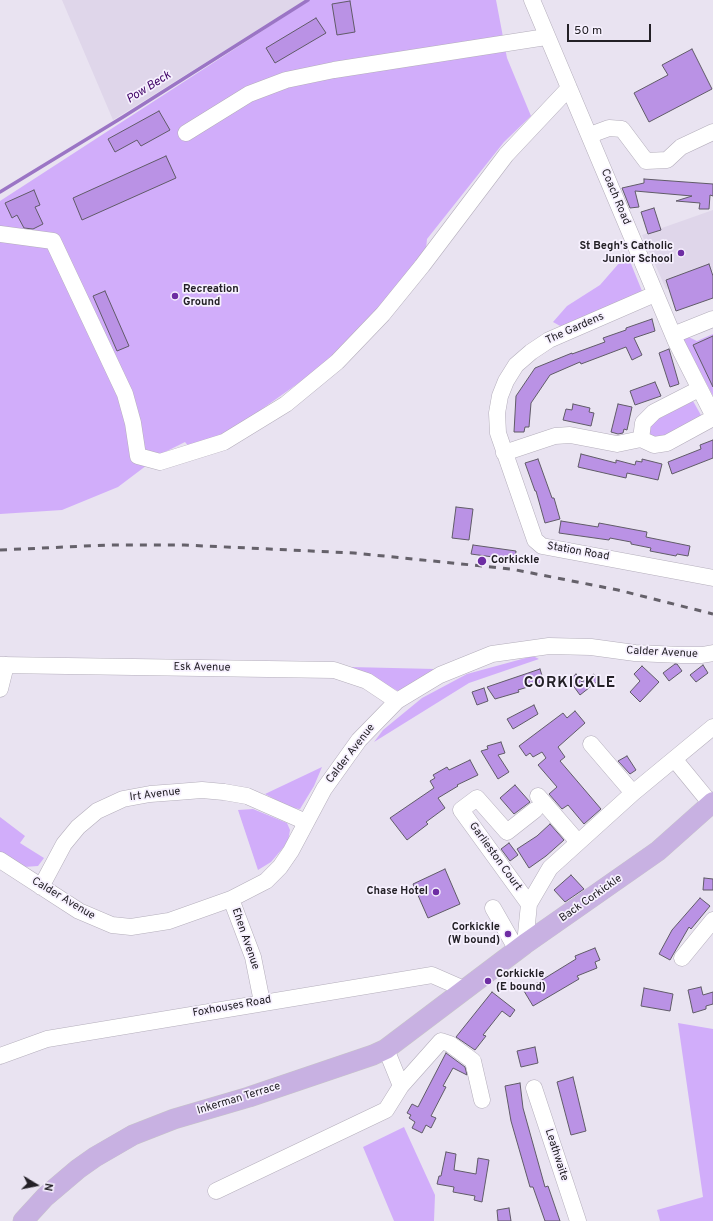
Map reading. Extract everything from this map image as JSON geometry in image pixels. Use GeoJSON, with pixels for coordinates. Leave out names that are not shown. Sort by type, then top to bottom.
{"type":"FeatureCollection","features":[{"type":"Feature","properties":{"kind":"main road","name":"Back Corkickle"},"geometry":{"type":"LineString","coordinates":[[464,989],[658,851],[712,803]]}},
{"type":"Feature","properties":{"kind":"main road","name":"Inkerman Terrace"},"geometry":{"type":"LineString","coordinates":[[23,1221],[45,1198],[78,1169],[102,1153],[133,1136],[174,1119],[250,1097],[373,1055],[386,1049],[464,989]]}},
{"type":"Feature","properties":{"kind":"street","name":"Coach Road"},"geometry":{"type":"LineString","coordinates":[[532,0],[546,37],[590,135],[655,294],[699,390],[713,416]]}},
{"type":"Feature","properties":{"kind":"street"},"geometry":{"type":"LineString","coordinates":[[186,133],[249,94],[286,80],[334,70],[546,37]]}},
{"type":"Feature","properties":{"kind":"street"},"geometry":{"type":"LineString","coordinates":[[0,234],[53,242],[125,394],[133,423],[138,456],[160,462],[224,442],[286,404],[337,362],[388,308],[422,266],[506,155],[568,88]]}},
{"type":"Feature","properties":{"kind":"street"},"geometry":{"type":"LineString","coordinates":[[590,135],[609,128],[622,129],[646,161],[667,160],[682,147],[713,132]]}},
{"type":"Feature","properties":{"kind":"street","name":"The Gardens"},"geometry":{"type":"LineString","coordinates":[[504,453],[498,433],[497,413],[500,396],[506,381],[516,365],[549,340],[655,294]]}},
{"type":"Feature","properties":{"kind":"street"},"geometry":{"type":"LineString","coordinates":[[673,335],[713,319]]}},
{"type":"Feature","properties":{"kind":"street"},"geometry":{"type":"LineString","coordinates":[[642,439],[643,423],[654,412],[699,390]]}},
{"type":"Feature","properties":{"kind":"street"},"geometry":{"type":"LineString","coordinates":[[504,453],[555,436],[570,435],[617,444],[642,439],[654,445],[667,443],[713,416]]}},
{"type":"Feature","properties":{"kind":"street","name":"Station Road"},"geometry":{"type":"LineString","coordinates":[[504,453],[535,540],[542,546],[713,578]]}},
{"type":"Feature","properties":{"kind":"street","name":"Calder Avenue"},"geometry":{"type":"LineString","coordinates":[[0,860],[79,911],[95,919],[112,925],[131,927],[169,922],[231,899],[266,881],[280,867],[324,789],[341,763],[379,718],[397,701],[418,687],[468,662],[492,654],[549,646],[681,655],[702,655],[713,653]]}},
{"type":"Feature","properties":{"kind":"street"},"geometry":{"type":"LineString","coordinates":[[0,689],[3,665]]}},
{"type":"Feature","properties":{"kind":"street","name":"Esk Avenue"},"geometry":{"type":"LineString","coordinates":[[3,665],[334,670],[367,681],[397,701]]}},
{"type":"Feature","properties":{"kind":"street"},"geometry":{"type":"LineString","coordinates":[[521,947],[529,904],[550,868],[633,793],[675,760],[713,727]]}},
{"type":"Feature","properties":{"kind":"street"},"geometry":{"type":"LineString","coordinates":[[591,744],[633,793]]}},
{"type":"Feature","properties":{"kind":"street"},"geometry":{"type":"LineString","coordinates":[[675,760],[712,803]]}},
{"type":"Feature","properties":{"kind":"street","name":"Irt Avenue"},"geometry":{"type":"LineString","coordinates":[[41,887],[64,844],[78,826],[97,811],[123,799],[150,794],[202,790],[224,792],[247,796],[306,822]]}},
{"type":"Feature","properties":{"kind":"street","name":"Garlieston Court"},"geometry":{"type":"LineString","coordinates":[[529,904],[461,810],[477,798],[507,832],[537,803],[578,842]]}},
{"type":"Feature","properties":{"kind":"street","name":"Ehen Avenue"},"geometry":{"type":"LineString","coordinates":[[231,899],[253,957],[262,1002]]}},
{"type":"Feature","properties":{"kind":"street"},"geometry":{"type":"LineString","coordinates":[[492,908],[521,947]]}},
{"type":"Feature","properties":{"kind":"street"},"geometry":{"type":"LineString","coordinates":[[682,958],[713,920]]}},
{"type":"Feature","properties":{"kind":"street","name":"Foxhouses Road"},"geometry":{"type":"LineString","coordinates":[[2,1057],[47,1039],[262,1002],[432,975],[464,989]]}},
{"type":"Feature","properties":{"kind":"street"},"geometry":{"type":"LineString","coordinates":[[216,1191],[386,1110],[401,1086],[441,1041],[450,1044],[473,1061],[482,1100]]}},
{"type":"Feature","properties":{"kind":"street"},"geometry":{"type":"LineString","coordinates":[[386,1049],[401,1086]]}},
{"type":"Feature","properties":{"kind":"street","name":"Leathwaite"},"geometry":{"type":"LineString","coordinates":[[534,1088],[578,1221]]}},
{"type":"Feature","properties":{"kind":"shaded area"},"geometry":{"type":"Polygon","coordinates":[[[62,0],[306,0],[113,120],[62,0]]]}},
{"type":"Feature","properties":{"kind":"shaded area"},"geometry":{"type":"Polygon","coordinates":[[[310,0],[496,0],[507,58],[531,116],[504,142],[427,239],[426,249],[399,286],[321,367],[227,434],[190,448],[185,442],[163,453],[118,487],[62,510],[0,514],[0,201],[310,0]]]}},
{"type":"Feature","properties":{"kind":"shaded area","name":"St Begh's Catholic Junior School"},"geometry":{"type":"Polygon","coordinates":[[[713,210],[713,271],[666,289],[642,235],[713,210]]]}},
{"type":"Feature","properties":{"kind":"shaded area"},"geometry":{"type":"Polygon","coordinates":[[[627,254],[642,291],[562,327],[553,322],[567,306],[600,285],[627,254]]]}},
{"type":"Feature","properties":{"kind":"shaded area"},"geometry":{"type":"Polygon","coordinates":[[[680,333],[697,341],[713,334],[713,396],[680,333]]]}},
{"type":"Feature","properties":{"kind":"shaded area"},"geometry":{"type":"Polygon","coordinates":[[[693,401],[702,417],[660,440],[650,440],[646,429],[652,422],[693,401]]]}},
{"type":"Feature","properties":{"kind":"shaded area"},"geometry":{"type":"Polygon","coordinates":[[[533,656],[539,659],[469,683],[374,742],[383,730],[422,698],[467,674],[533,656]]]}},
{"type":"Feature","properties":{"kind":"shaded area"},"geometry":{"type":"Polygon","coordinates":[[[350,667],[435,669],[406,688],[398,691],[350,667]]]}},
{"type":"Feature","properties":{"kind":"shaded area"},"geometry":{"type":"Polygon","coordinates":[[[322,767],[314,786],[300,809],[291,808],[265,794],[322,767]]]}},
{"type":"Feature","properties":{"kind":"shaded area"},"geometry":{"type":"Polygon","coordinates":[[[253,809],[287,823],[290,830],[288,842],[271,862],[258,870],[238,810],[253,809]]]}},
{"type":"Feature","properties":{"kind":"shaded area"},"geometry":{"type":"Polygon","coordinates":[[[0,817],[25,836],[20,843],[44,858],[38,866],[24,867],[0,852],[0,817]]]}},
{"type":"Feature","properties":{"kind":"shaded area"},"geometry":{"type":"Polygon","coordinates":[[[678,1023],[713,1029],[713,1221],[660,1221],[657,1210],[703,1197],[678,1023]]]}},
{"type":"Feature","properties":{"kind":"shaded area"},"geometry":{"type":"Polygon","coordinates":[[[404,1127],[435,1195],[434,1221],[394,1221],[363,1147],[404,1127]]]}},
{"type":"Feature","properties":{"kind":"building"},"geometry":{"type":"Polygon","coordinates":[[[350,1],[355,32],[337,35],[332,4],[350,1]]]}},
{"type":"Feature","properties":{"kind":"building"},"geometry":{"type":"Polygon","coordinates":[[[316,18],[326,33],[275,63],[266,48],[316,18]]]}},
{"type":"Feature","properties":{"kind":"building"},"geometry":{"type":"Polygon","coordinates":[[[692,49],[712,89],[649,122],[634,93],[668,75],[662,65],[692,49]]]}},
{"type":"Feature","properties":{"kind":"building"},"geometry":{"type":"Polygon","coordinates":[[[159,111],[170,130],[141,146],[137,140],[115,152],[108,139],[159,111]]]}},
{"type":"Feature","properties":{"kind":"building"},"geometry":{"type":"Polygon","coordinates":[[[166,156],[176,178],[82,220],[73,198],[166,156]]]}},
{"type":"Feature","properties":{"kind":"building"},"geometry":{"type":"Polygon","coordinates":[[[644,179],[713,184],[713,196],[710,195],[709,209],[699,209],[700,203],[676,201],[692,196],[635,191],[639,207],[630,208],[622,188],[644,183],[644,179]]]}},
{"type":"Feature","properties":{"kind":"building"},"geometry":{"type":"Polygon","coordinates":[[[34,190],[40,205],[35,207],[43,224],[33,229],[24,228],[17,215],[12,218],[5,203],[34,190]]]}},
{"type":"Feature","properties":{"kind":"building"},"geometry":{"type":"Polygon","coordinates":[[[654,208],[661,230],[648,234],[641,212],[654,208]]]}},
{"type":"Feature","properties":{"kind":"building"},"geometry":{"type":"Polygon","coordinates":[[[709,264],[713,276],[713,298],[676,311],[666,280],[709,264]]]}},
{"type":"Feature","properties":{"kind":"building"},"geometry":{"type":"Polygon","coordinates":[[[105,291],[129,346],[117,351],[93,296],[105,291]]]}},
{"type":"Feature","properties":{"kind":"building"},"geometry":{"type":"Polygon","coordinates":[[[652,319],[655,331],[634,338],[642,355],[632,360],[626,347],[581,364],[580,362],[550,375],[531,403],[529,427],[525,427],[524,432],[514,432],[516,396],[535,368],[605,342],[603,338],[652,319]]]}},
{"type":"Feature","properties":{"kind":"building"},"geometry":{"type":"Polygon","coordinates":[[[713,336],[713,387],[693,345],[713,336]]]}},
{"type":"Feature","properties":{"kind":"building"},"geometry":{"type":"Polygon","coordinates":[[[669,349],[679,384],[670,387],[659,353],[669,349]]]}},
{"type":"Feature","properties":{"kind":"building"},"geometry":{"type":"Polygon","coordinates":[[[655,382],[661,396],[635,405],[630,391],[655,382]]]}},
{"type":"Feature","properties":{"kind":"building"},"geometry":{"type":"Polygon","coordinates":[[[573,404],[590,408],[589,412],[594,413],[591,426],[563,420],[566,409],[572,410],[573,404]]]}},
{"type":"Feature","properties":{"kind":"building"},"geometry":{"type":"Polygon","coordinates":[[[618,404],[632,407],[627,430],[624,429],[623,433],[618,434],[611,432],[618,404]]]}},
{"type":"Feature","properties":{"kind":"building"},"geometry":{"type":"Polygon","coordinates":[[[713,440],[713,458],[672,474],[668,462],[701,449],[700,445],[713,440]]]}},
{"type":"Feature","properties":{"kind":"building"},"geometry":{"type":"Polygon","coordinates":[[[581,454],[616,463],[616,460],[635,465],[636,461],[642,462],[642,459],[662,464],[658,480],[627,473],[626,478],[578,467],[581,454]]]}},
{"type":"Feature","properties":{"kind":"building"},"geometry":{"type":"Polygon","coordinates":[[[538,459],[552,498],[554,498],[560,519],[545,523],[536,491],[525,463],[538,459]]]}},
{"type":"Feature","properties":{"kind":"building"},"geometry":{"type":"Polygon","coordinates":[[[456,507],[473,509],[469,540],[452,538],[456,507]]]}},
{"type":"Feature","properties":{"kind":"building"},"geometry":{"type":"Polygon","coordinates":[[[561,521],[598,527],[599,523],[647,532],[646,537],[690,546],[688,556],[677,554],[676,556],[650,551],[651,548],[610,538],[609,540],[559,533],[561,521]]]}},
{"type":"Feature","properties":{"kind":"building"},"geometry":{"type":"Polygon","coordinates":[[[473,545],[516,551],[515,560],[471,554],[473,545]]]}},
{"type":"Feature","properties":{"kind":"building"},"geometry":{"type":"Polygon","coordinates":[[[677,664],[682,671],[669,681],[663,673],[677,664]]]}},
{"type":"Feature","properties":{"kind":"building"},"geometry":{"type":"Polygon","coordinates":[[[703,665],[708,673],[696,682],[690,675],[703,665]]]}},
{"type":"Feature","properties":{"kind":"building"},"geometry":{"type":"Polygon","coordinates":[[[642,666],[659,682],[640,702],[630,692],[640,681],[634,674],[642,666]]]}},
{"type":"Feature","properties":{"kind":"building"},"geometry":{"type":"Polygon","coordinates":[[[540,669],[544,682],[518,690],[519,692],[495,699],[487,687],[540,669]]]}},
{"type":"Feature","properties":{"kind":"building"},"geometry":{"type":"Polygon","coordinates":[[[576,674],[582,682],[594,674],[599,680],[580,695],[569,680],[576,674]]]}},
{"type":"Feature","properties":{"kind":"building"},"geometry":{"type":"Polygon","coordinates":[[[484,688],[488,701],[477,705],[472,692],[484,688]]]}},
{"type":"Feature","properties":{"kind":"building"},"geometry":{"type":"Polygon","coordinates":[[[534,705],[538,714],[513,729],[507,719],[534,705]]]}},
{"type":"Feature","properties":{"kind":"building"},"geometry":{"type":"Polygon","coordinates":[[[575,711],[585,723],[558,747],[565,757],[560,761],[601,809],[584,824],[568,805],[562,809],[549,794],[557,787],[538,765],[546,758],[542,752],[533,757],[530,753],[526,756],[519,746],[563,713],[567,718],[575,711]]]}},
{"type":"Feature","properties":{"kind":"building"},"geometry":{"type":"Polygon","coordinates":[[[501,742],[505,753],[498,755],[509,772],[498,779],[481,751],[488,749],[487,746],[501,742]]]}},
{"type":"Feature","properties":{"kind":"building"},"geometry":{"type":"Polygon","coordinates":[[[627,756],[636,770],[630,774],[618,761],[627,756]]]}},
{"type":"Feature","properties":{"kind":"building"},"geometry":{"type":"Polygon","coordinates":[[[470,760],[478,775],[457,785],[458,786],[438,798],[445,808],[426,822],[428,824],[407,840],[390,818],[434,788],[430,781],[435,778],[433,775],[447,767],[449,770],[470,760]]]}},
{"type":"Feature","properties":{"kind":"building"},"geometry":{"type":"Polygon","coordinates":[[[515,785],[530,802],[514,814],[500,798],[515,785]]]}},
{"type":"Feature","properties":{"kind":"building"},"geometry":{"type":"Polygon","coordinates":[[[550,824],[564,840],[546,856],[529,868],[517,849],[537,836],[550,824]]]}},
{"type":"Feature","properties":{"kind":"building"},"geometry":{"type":"Polygon","coordinates":[[[509,843],[518,855],[510,861],[501,849],[509,843]]]}},
{"type":"Feature","properties":{"kind":"building","name":"Chase Hotel"},"geometry":{"type":"Polygon","coordinates":[[[445,869],[460,904],[428,918],[413,884],[445,869]]]}},
{"type":"Feature","properties":{"kind":"building"},"geometry":{"type":"Polygon","coordinates":[[[571,875],[584,889],[565,902],[554,890],[571,875]]]}},
{"type":"Feature","properties":{"kind":"building"},"geometry":{"type":"Polygon","coordinates":[[[704,878],[713,879],[713,890],[703,890],[704,878]]]}},
{"type":"Feature","properties":{"kind":"building"},"geometry":{"type":"Polygon","coordinates":[[[700,898],[710,906],[691,929],[689,927],[670,960],[659,954],[672,930],[700,898]]]}},
{"type":"Feature","properties":{"kind":"building"},"geometry":{"type":"Polygon","coordinates":[[[595,948],[600,960],[595,962],[597,968],[577,976],[579,979],[533,1006],[524,991],[576,959],[575,956],[595,948]]]}},
{"type":"Feature","properties":{"kind":"building"},"geometry":{"type":"Polygon","coordinates":[[[701,987],[703,995],[713,992],[713,1004],[706,1006],[706,1009],[693,1013],[688,990],[701,987]]]}},
{"type":"Feature","properties":{"kind":"building"},"geometry":{"type":"Polygon","coordinates":[[[644,988],[673,994],[670,1011],[641,1006],[644,988]]]}},
{"type":"Feature","properties":{"kind":"building"},"geometry":{"type":"Polygon","coordinates":[[[492,992],[515,1010],[510,1017],[502,1011],[483,1035],[486,1036],[475,1050],[456,1037],[492,992]]]}},
{"type":"Feature","properties":{"kind":"building"},"geometry":{"type":"Polygon","coordinates":[[[535,1047],[538,1063],[521,1067],[517,1051],[535,1047]]]}},
{"type":"Feature","properties":{"kind":"building"},"geometry":{"type":"Polygon","coordinates":[[[446,1053],[465,1067],[467,1075],[453,1068],[443,1086],[446,1087],[431,1116],[436,1118],[431,1128],[426,1125],[422,1133],[412,1128],[415,1122],[409,1118],[411,1115],[407,1113],[412,1104],[418,1107],[446,1053]]]}},
{"type":"Feature","properties":{"kind":"building"},"geometry":{"type":"Polygon","coordinates":[[[573,1077],[586,1131],[571,1135],[557,1082],[573,1077]]]}},
{"type":"Feature","properties":{"kind":"building"},"geometry":{"type":"Polygon","coordinates":[[[520,1083],[523,1108],[545,1187],[548,1186],[560,1221],[545,1221],[533,1187],[530,1187],[511,1121],[505,1086],[520,1083]]]}},
{"type":"Feature","properties":{"kind":"building"},"geometry":{"type":"Polygon","coordinates":[[[446,1152],[456,1154],[454,1170],[476,1174],[478,1158],[489,1160],[482,1202],[474,1200],[475,1196],[453,1192],[454,1187],[437,1184],[439,1176],[441,1176],[446,1152]]]}},
{"type":"Feature","properties":{"kind":"building"},"geometry":{"type":"Polygon","coordinates":[[[509,1208],[511,1221],[498,1221],[497,1210],[509,1208]]]}},
{"type":"Feature","properties":{"kind":"waterway","name":"Pow Beck"},"geometry":{"type":"LineString","coordinates":[[0,192],[123,117],[308,0]]}},
{"type":"Feature","properties":{"kind":"railway"},"geometry":{"type":"LineString","coordinates":[[0,550],[108,545],[184,545],[354,553],[511,569],[618,590],[713,614]]}},
{"type":"Feature","properties":{"kind":"place","name":"St Begh's Catholic Junior School"},"geometry":{"type":"Point","coordinates":[681,253]}},
{"type":"Feature","properties":{"kind":"place","name":"Recreation Ground"},"geometry":{"type":"Point","coordinates":[175,296]}},
{"type":"Feature","properties":{"kind":"place","name":"Corkickle"},"geometry":{"type":"Point","coordinates":[482,561]}},
{"type":"Feature","properties":{"kind":"place","name":"Chase Hotel"},"geometry":{"type":"Point","coordinates":[436,892]}},
{"type":"Feature","properties":{"kind":"place","name":"Corkickle (W bound)"},"geometry":{"type":"Point","coordinates":[508,934]}},
{"type":"Feature","properties":{"kind":"place","name":"Corkickle (E bound)"},"geometry":{"type":"Point","coordinates":[488,981]}},
{"type":"Feature","properties":{"kind":"district","name":"CORKICKLE"},"geometry":{"type":"Point","coordinates":[570,684]}}]}
